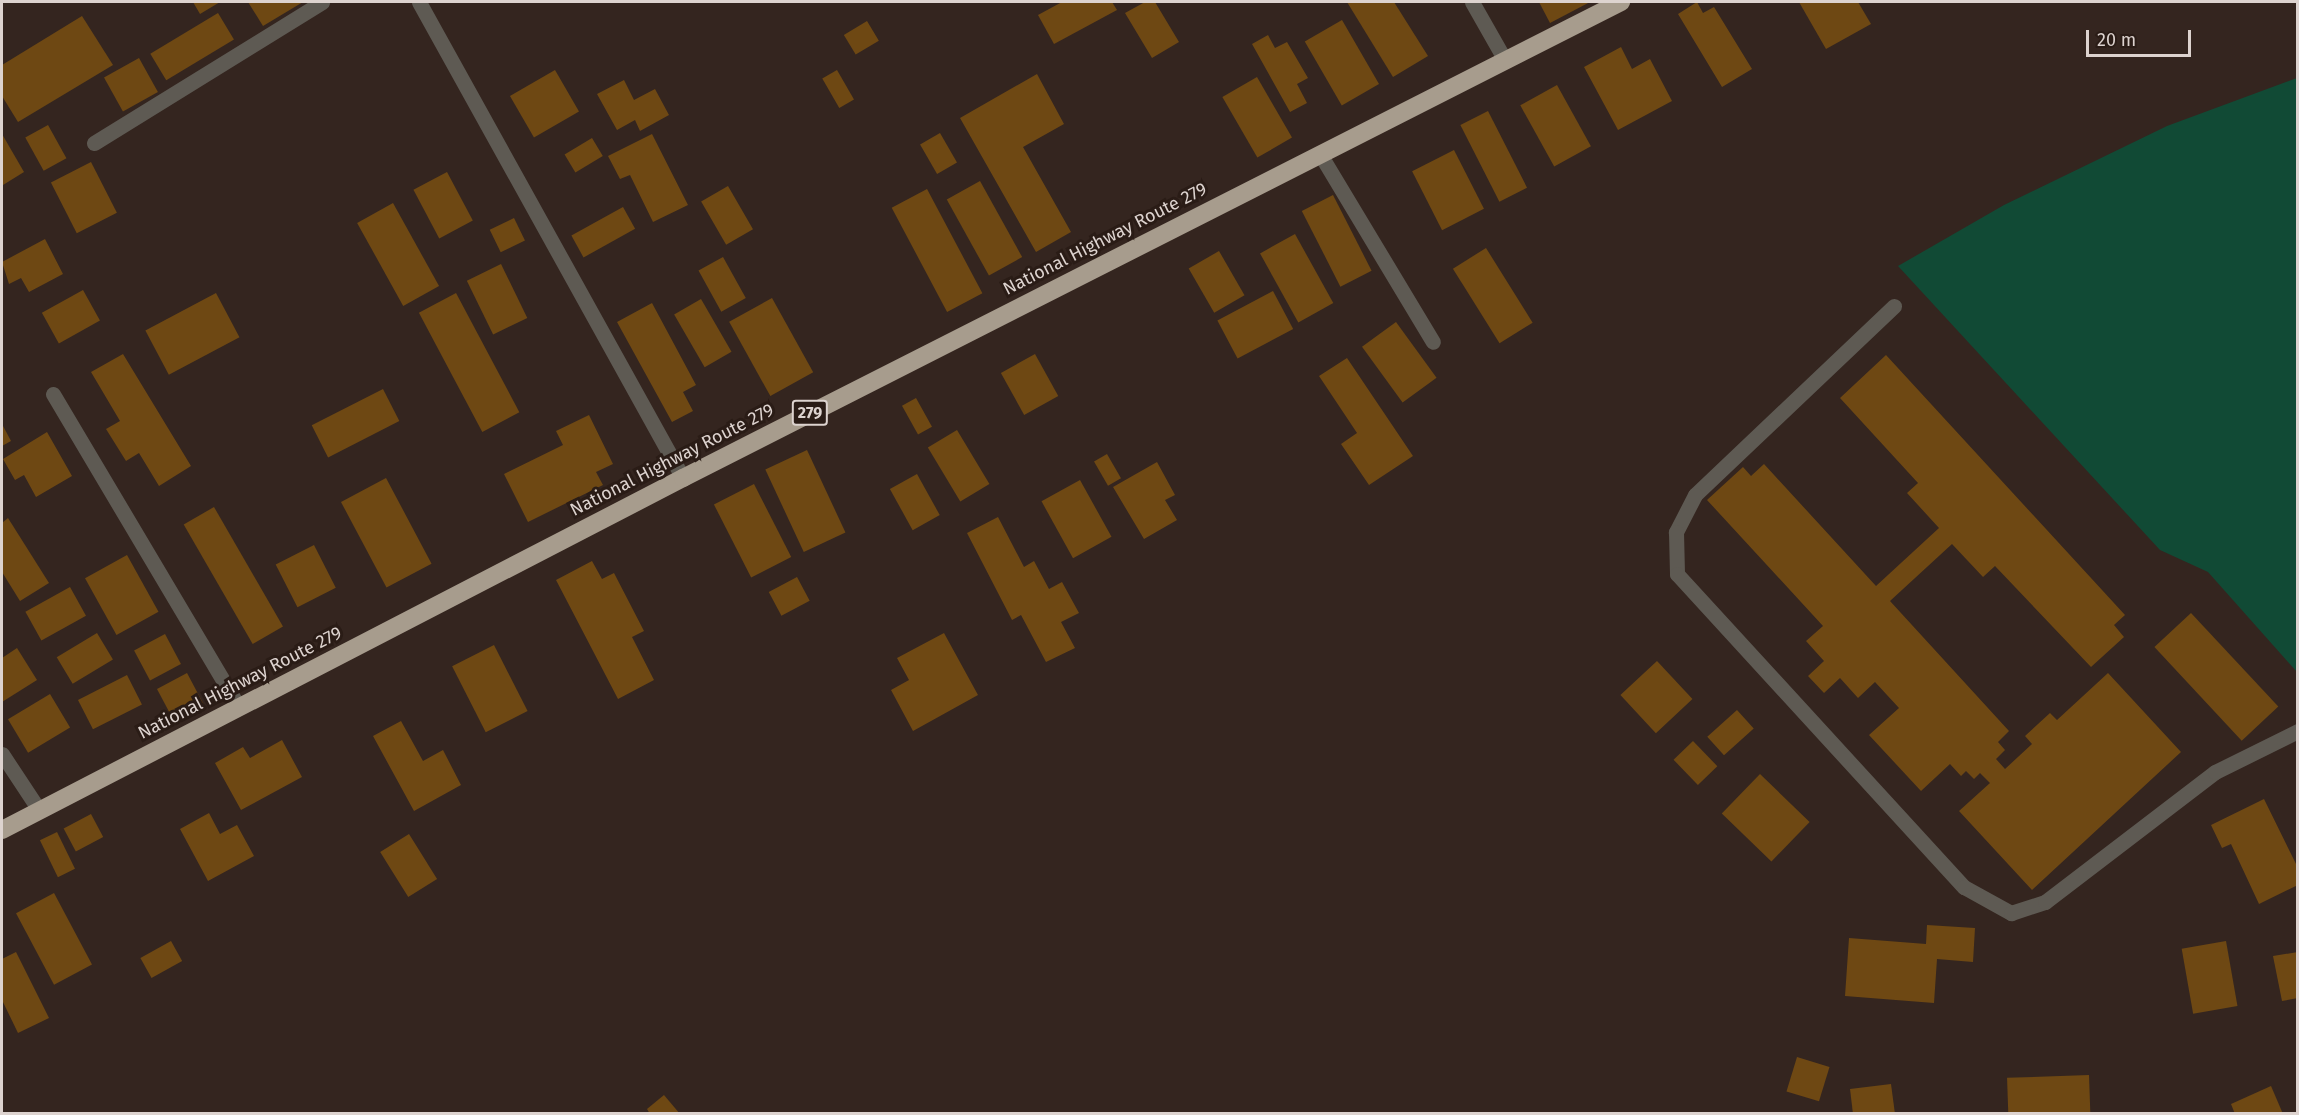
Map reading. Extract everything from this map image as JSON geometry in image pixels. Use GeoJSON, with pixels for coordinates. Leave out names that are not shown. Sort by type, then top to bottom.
{"type":"FeatureCollection","features":[{"type":"Feature","properties":{"kind":"highway","name":"National Highway Route 279"},"geometry":{"type":"LineString","coordinates":[[2,830],[682,478],[1620,2]]}},
{"type":"Feature","properties":{"kind":"street"},"geometry":{"type":"LineString","coordinates":[[94,143],[322,2]]}},
{"type":"Feature","properties":{"kind":"street"},"geometry":{"type":"LineString","coordinates":[[419,2],[682,478]]}},
{"type":"Feature","properties":{"kind":"street"},"geometry":{"type":"LineString","coordinates":[[1472,2],[1505,60]]}},
{"type":"Feature","properties":{"kind":"street"},"geometry":{"type":"LineString","coordinates":[[1320,154],[1433,342]]}},
{"type":"Feature","properties":{"kind":"street"},"geometry":{"type":"LineString","coordinates":[[1894,306],[1695,495],[1676,532],[1677,574],[1964,887],[2011,913],[2045,902],[2215,772],[2298,731]]}},
{"type":"Feature","properties":{"kind":"street"},"geometry":{"type":"LineString","coordinates":[[53,394],[239,707]]}},
{"type":"Feature","properties":{"kind":"street"},"geometry":{"type":"LineString","coordinates":[[2,753],[39,810]]}},
{"type":"Feature","properties":{"kind":"green space"},"geometry":{"type":"Polygon","coordinates":[[[2298,78],[2297,672],[2208,572],[2160,550],[1898,266],[2004,205],[2167,126],[2298,78]]]}},
{"type":"Feature","properties":{"kind":"building"},"geometry":{"type":"Polygon","coordinates":[[[193,2],[220,2],[200,14],[193,2]]]}},
{"type":"Feature","properties":{"kind":"building"},"geometry":{"type":"Polygon","coordinates":[[[248,2],[303,2],[263,26],[248,2]]]}},
{"type":"Feature","properties":{"kind":"building"},"geometry":{"type":"Polygon","coordinates":[[[1062,2],[1112,2],[1117,10],[1054,44],[1038,15],[1062,2]]]}},
{"type":"Feature","properties":{"kind":"building"},"geometry":{"type":"Polygon","coordinates":[[[1145,2],[1155,2],[1179,42],[1152,58],[1125,13],[1145,2]]]}},
{"type":"Feature","properties":{"kind":"building"},"geometry":{"type":"Polygon","coordinates":[[[1347,2],[1394,2],[1428,56],[1393,77],[1347,2]]]}},
{"type":"Feature","properties":{"kind":"building"},"geometry":{"type":"Polygon","coordinates":[[[1539,2],[1590,2],[1550,23],[1539,2]]]}},
{"type":"Feature","properties":{"kind":"building"},"geometry":{"type":"Polygon","coordinates":[[[1697,2],[1703,13],[1714,7],[1752,69],[1722,87],[1678,14],[1697,2]]]}},
{"type":"Feature","properties":{"kind":"building"},"geometry":{"type":"Polygon","coordinates":[[[1799,2],[1858,2],[1871,24],[1826,49],[1799,2]]]}},
{"type":"Feature","properties":{"kind":"building"},"geometry":{"type":"Polygon","coordinates":[[[218,13],[234,40],[166,80],[150,54],[218,13]]]}},
{"type":"Feature","properties":{"kind":"building"},"geometry":{"type":"Polygon","coordinates":[[[82,16],[113,65],[18,122],[2,96],[2,65],[82,16]]]}},
{"type":"Feature","properties":{"kind":"building"},"geometry":{"type":"Polygon","coordinates":[[[1342,20],[1379,84],[1342,106],[1305,42],[1342,20]]]}},
{"type":"Feature","properties":{"kind":"building"},"geometry":{"type":"Polygon","coordinates":[[[867,21],[879,41],[856,55],[844,35],[867,21]]]}},
{"type":"Feature","properties":{"kind":"building"},"geometry":{"type":"Polygon","coordinates":[[[1268,35],[1275,48],[1287,42],[1308,78],[1297,84],[1307,103],[1290,112],[1252,44],[1268,35]]]}},
{"type":"Feature","properties":{"kind":"building"},"geometry":{"type":"Polygon","coordinates":[[[1621,47],[1632,69],[1650,59],[1672,101],[1618,130],[1584,67],[1621,47]]]}},
{"type":"Feature","properties":{"kind":"building"},"geometry":{"type":"Polygon","coordinates":[[[139,58],[158,92],[123,112],[104,77],[139,58]]]}},
{"type":"Feature","properties":{"kind":"building"},"geometry":{"type":"Polygon","coordinates":[[[555,70],[579,112],[534,138],[510,96],[555,70]]]}},
{"type":"Feature","properties":{"kind":"building"},"geometry":{"type":"Polygon","coordinates":[[[837,70],[854,99],[839,108],[822,78],[837,70]]]}},
{"type":"Feature","properties":{"kind":"building"},"geometry":{"type":"Polygon","coordinates":[[[1037,74],[1064,124],[1023,147],[1071,232],[1036,252],[960,118],[1037,74]]]}},
{"type":"Feature","properties":{"kind":"building"},"geometry":{"type":"Polygon","coordinates":[[[1257,77],[1292,138],[1257,158],[1222,97],[1257,77]]]}},
{"type":"Feature","properties":{"kind":"building"},"geometry":{"type":"Polygon","coordinates":[[[624,80],[634,100],[655,89],[669,115],[640,131],[635,120],[617,130],[597,94],[624,80]]]}},
{"type":"Feature","properties":{"kind":"building"},"geometry":{"type":"Polygon","coordinates":[[[1557,85],[1591,146],[1554,167],[1520,105],[1557,85]]]}},
{"type":"Feature","properties":{"kind":"building"},"geometry":{"type":"Polygon","coordinates":[[[1488,111],[1527,188],[1499,202],[1460,125],[1488,111]]]}},
{"type":"Feature","properties":{"kind":"building"},"geometry":{"type":"Polygon","coordinates":[[[48,125],[66,158],[44,171],[25,138],[48,125]]]}},
{"type":"Feature","properties":{"kind":"building"},"geometry":{"type":"Polygon","coordinates":[[[940,133],[957,162],[937,174],[920,144],[940,133]]]}},
{"type":"Feature","properties":{"kind":"building"},"geometry":{"type":"Polygon","coordinates":[[[2,134],[24,172],[3,185],[2,182],[2,134]]]}},
{"type":"Feature","properties":{"kind":"building"},"geometry":{"type":"Polygon","coordinates":[[[652,134],[688,205],[653,222],[630,175],[620,179],[608,156],[652,134]]]}},
{"type":"Feature","properties":{"kind":"building"},"geometry":{"type":"Polygon","coordinates":[[[592,138],[603,156],[575,172],[565,154],[592,138]]]}},
{"type":"Feature","properties":{"kind":"building"},"geometry":{"type":"Polygon","coordinates":[[[1454,150],[1484,209],[1442,230],[1412,171],[1454,150]]]}},
{"type":"Feature","properties":{"kind":"building"},"geometry":{"type":"Polygon","coordinates":[[[91,162],[117,213],[77,233],[51,182],[91,162]]]}},
{"type":"Feature","properties":{"kind":"building"},"geometry":{"type":"Polygon","coordinates":[[[447,172],[473,221],[439,238],[413,190],[447,172]]]}},
{"type":"Feature","properties":{"kind":"building"},"geometry":{"type":"Polygon","coordinates":[[[980,181],[1022,257],[989,276],[947,199],[980,181]]]}},
{"type":"Feature","properties":{"kind":"building"},"geometry":{"type":"Polygon","coordinates":[[[728,186],[753,229],[726,245],[701,202],[728,186]]]}},
{"type":"Feature","properties":{"kind":"building"},"geometry":{"type":"Polygon","coordinates":[[[927,189],[982,293],[947,312],[892,208],[927,189]]]}},
{"type":"Feature","properties":{"kind":"building"},"geometry":{"type":"Polygon","coordinates":[[[1333,195],[1372,271],[1340,287],[1302,211],[1333,195]]]}},
{"type":"Feature","properties":{"kind":"building"},"geometry":{"type":"Polygon","coordinates":[[[393,203],[439,286],[403,306],[357,223],[393,203]]]}},
{"type":"Feature","properties":{"kind":"building"},"geometry":{"type":"Polygon","coordinates":[[[623,207],[635,229],[584,257],[571,236],[623,207]]]}},
{"type":"Feature","properties":{"kind":"building"},"geometry":{"type":"Polygon","coordinates":[[[514,218],[525,240],[501,252],[490,230],[514,218]]]}},
{"type":"Feature","properties":{"kind":"building"},"geometry":{"type":"Polygon","coordinates":[[[1295,234],[1333,303],[1298,322],[1260,253],[1295,234]]]}},
{"type":"Feature","properties":{"kind":"building"},"geometry":{"type":"Polygon","coordinates":[[[45,239],[63,274],[29,292],[21,278],[9,284],[2,262],[45,239]]]}},
{"type":"Feature","properties":{"kind":"building"},"geometry":{"type":"Polygon","coordinates":[[[1486,248],[1533,323],[1500,343],[1453,269],[1486,248]]]}},
{"type":"Feature","properties":{"kind":"building"},"geometry":{"type":"Polygon","coordinates":[[[1219,251],[1244,295],[1214,313],[1189,268],[1219,251]]]}},
{"type":"Feature","properties":{"kind":"building"},"geometry":{"type":"Polygon","coordinates":[[[723,257],[746,298],[721,312],[699,271],[723,257]]]}},
{"type":"Feature","properties":{"kind":"building"},"geometry":{"type":"Polygon","coordinates":[[[501,264],[527,318],[493,335],[467,281],[501,264]]]}},
{"type":"Feature","properties":{"kind":"building"},"geometry":{"type":"Polygon","coordinates":[[[83,290],[100,321],[59,343],[42,313],[83,290]]]}},
{"type":"Feature","properties":{"kind":"building"},"geometry":{"type":"Polygon","coordinates":[[[1273,291],[1293,329],[1238,359],[1217,321],[1273,291]]]}},
{"type":"Feature","properties":{"kind":"building"},"geometry":{"type":"Polygon","coordinates":[[[216,293],[239,337],[169,375],[145,331],[216,293]]]}},
{"type":"Feature","properties":{"kind":"building"},"geometry":{"type":"Polygon","coordinates":[[[456,293],[519,412],[482,432],[419,313],[456,293]]]}},
{"type":"Feature","properties":{"kind":"building"},"geometry":{"type":"Polygon","coordinates":[[[772,298],[813,372],[770,396],[729,322],[772,298]]]}},
{"type":"Feature","properties":{"kind":"building"},"geometry":{"type":"Polygon","coordinates":[[[701,299],[732,352],[705,367],[674,314],[701,299]]]}},
{"type":"Feature","properties":{"kind":"building"},"geometry":{"type":"Polygon","coordinates":[[[652,303],[696,385],[683,392],[693,411],[672,422],[617,322],[652,303]]]}},
{"type":"Feature","properties":{"kind":"building"},"geometry":{"type":"Polygon","coordinates":[[[1396,322],[1437,378],[1403,403],[1362,347],[1396,322]]]}},
{"type":"Feature","properties":{"kind":"building"},"geometry":{"type":"Polygon","coordinates":[[[123,354],[191,466],[159,486],[139,453],[126,461],[106,429],[120,421],[91,372],[123,354]]]}},
{"type":"Feature","properties":{"kind":"building"},"geometry":{"type":"Polygon","coordinates":[[[1035,354],[1058,396],[1024,415],[1001,373],[1035,354]]]}},
{"type":"Feature","properties":{"kind":"building"},"geometry":{"type":"Polygon","coordinates":[[[1886,355],[2125,615],[2114,625],[2124,637],[2091,667],[1995,566],[1983,577],[1952,544],[1890,601],[2009,731],[1998,742],[2005,750],[1996,759],[2005,769],[2032,744],[2025,736],[2050,713],[2057,720],[2108,673],[2181,752],[2032,890],[1959,811],[1990,783],[1980,773],[1974,779],[1966,771],[1961,776],[1950,764],[1921,791],[1869,735],[1899,708],[1875,682],[1858,698],[1840,678],[1824,693],[1808,676],[1824,661],[1806,641],[1823,626],[1707,500],[1743,467],[1751,476],[1764,464],[1876,586],[1939,528],[1907,493],[1918,483],[1840,398],[1886,355]]]}},
{"type":"Feature","properties":{"kind":"building"},"geometry":{"type":"Polygon","coordinates":[[[1347,358],[1413,456],[1369,485],[1341,444],[1357,433],[1319,376],[1347,358]]]}},
{"type":"Feature","properties":{"kind":"building"},"geometry":{"type":"Polygon","coordinates":[[[383,389],[399,421],[328,457],[312,425],[383,389]]]}},
{"type":"Feature","properties":{"kind":"building"},"geometry":{"type":"Polygon","coordinates":[[[916,398],[932,427],[918,435],[902,406],[916,398]]]}},
{"type":"Feature","properties":{"kind":"building"},"geometry":{"type":"Polygon","coordinates":[[[589,415],[613,464],[596,472],[603,485],[528,522],[504,474],[563,445],[556,431],[589,415]]]}},
{"type":"Feature","properties":{"kind":"building"},"geometry":{"type":"Polygon","coordinates":[[[2,424],[11,441],[2,446],[2,424]]]}},
{"type":"Feature","properties":{"kind":"building"},"geometry":{"type":"Polygon","coordinates":[[[957,430],[989,484],[960,502],[928,448],[957,430]]]}},
{"type":"Feature","properties":{"kind":"building"},"geometry":{"type":"Polygon","coordinates":[[[47,432],[72,476],[36,497],[24,475],[15,480],[3,459],[47,432]]]}},
{"type":"Feature","properties":{"kind":"building"},"geometry":{"type":"Polygon","coordinates":[[[807,450],[845,532],[804,552],[765,469],[807,450]]]}},
{"type":"Feature","properties":{"kind":"building"},"geometry":{"type":"Polygon","coordinates":[[[1107,454],[1121,478],[1108,486],[1094,462],[1107,454]]]}},
{"type":"Feature","properties":{"kind":"building"},"geometry":{"type":"Polygon","coordinates":[[[1157,462],[1175,495],[1165,500],[1177,520],[1144,539],[1113,487],[1157,462]]]}},
{"type":"Feature","properties":{"kind":"building"},"geometry":{"type":"Polygon","coordinates":[[[917,474],[940,515],[913,530],[890,489],[917,474]]]}},
{"type":"Feature","properties":{"kind":"building"},"geometry":{"type":"Polygon","coordinates":[[[386,478],[432,564],[387,588],[341,502],[386,478]]]}},
{"type":"Feature","properties":{"kind":"building"},"geometry":{"type":"Polygon","coordinates":[[[1080,480],[1112,537],[1073,558],[1042,501],[1080,480]]]}},
{"type":"Feature","properties":{"kind":"building"},"geometry":{"type":"Polygon","coordinates":[[[754,484],[791,557],[751,577],[714,504],[754,484]]]}},
{"type":"Feature","properties":{"kind":"building"},"geometry":{"type":"Polygon","coordinates":[[[214,507],[283,627],[253,644],[184,524],[214,507]]]}},
{"type":"Feature","properties":{"kind":"building"},"geometry":{"type":"Polygon","coordinates":[[[998,517],[1024,567],[1034,561],[1049,589],[1062,582],[1079,613],[1061,622],[1075,648],[1046,662],[1021,615],[1012,620],[967,533],[998,517]]]}},
{"type":"Feature","properties":{"kind":"building"},"geometry":{"type":"Polygon","coordinates":[[[8,518],[49,583],[20,601],[2,572],[2,523],[8,518]]]}},
{"type":"Feature","properties":{"kind":"building"},"geometry":{"type":"Polygon","coordinates":[[[314,545],[336,588],[297,607],[276,565],[314,545]]]}},
{"type":"Feature","properties":{"kind":"building"},"geometry":{"type":"Polygon","coordinates":[[[127,555],[159,612],[117,635],[85,578],[127,555]]]}},
{"type":"Feature","properties":{"kind":"building"},"geometry":{"type":"Polygon","coordinates":[[[592,561],[602,579],[614,573],[644,631],[632,637],[654,680],[618,699],[556,580],[592,561]]]}},
{"type":"Feature","properties":{"kind":"building"},"geometry":{"type":"Polygon","coordinates":[[[797,577],[810,601],[781,616],[769,592],[797,577]]]}},
{"type":"Feature","properties":{"kind":"building"},"geometry":{"type":"Polygon","coordinates":[[[70,587],[86,616],[41,641],[25,612],[70,587]]]}},
{"type":"Feature","properties":{"kind":"building"},"geometry":{"type":"Polygon","coordinates":[[[2191,613],[2278,707],[2242,741],[2154,647],[2191,613]]]}},
{"type":"Feature","properties":{"kind":"building"},"geometry":{"type":"Polygon","coordinates":[[[97,633],[113,660],[73,684],[57,657],[97,633]]]}},
{"type":"Feature","properties":{"kind":"building"},"geometry":{"type":"Polygon","coordinates":[[[944,633],[978,695],[913,731],[891,690],[909,680],[897,658],[944,633]]]}},
{"type":"Feature","properties":{"kind":"building"},"geometry":{"type":"Polygon","coordinates":[[[165,634],[181,664],[150,680],[134,650],[165,634]]]}},
{"type":"Feature","properties":{"kind":"building"},"geometry":{"type":"Polygon","coordinates":[[[494,645],[528,711],[486,732],[452,666],[494,645]]]}},
{"type":"Feature","properties":{"kind":"building"},"geometry":{"type":"Polygon","coordinates":[[[17,648],[37,680],[2,702],[2,658],[17,648]]]}},
{"type":"Feature","properties":{"kind":"building"},"geometry":{"type":"Polygon","coordinates":[[[1657,661],[1692,699],[1656,733],[1620,695],[1657,661]]]}},
{"type":"Feature","properties":{"kind":"building"},"geometry":{"type":"Polygon","coordinates":[[[187,673],[204,705],[174,721],[157,689],[187,673]]]}},
{"type":"Feature","properties":{"kind":"building"},"geometry":{"type":"Polygon","coordinates":[[[127,675],[142,704],[93,729],[78,700],[127,675]]]}},
{"type":"Feature","properties":{"kind":"building"},"geometry":{"type":"Polygon","coordinates":[[[50,694],[70,727],[28,753],[8,719],[50,694]]]}},
{"type":"Feature","properties":{"kind":"building"},"geometry":{"type":"Polygon","coordinates":[[[1737,710],[1754,729],[1724,755],[1707,737],[1737,710]]]}},
{"type":"Feature","properties":{"kind":"building"},"geometry":{"type":"Polygon","coordinates":[[[401,721],[423,761],[443,750],[461,785],[414,811],[373,736],[401,721]]]}},
{"type":"Feature","properties":{"kind":"building"},"geometry":{"type":"Polygon","coordinates":[[[282,740],[302,777],[241,810],[215,763],[243,747],[250,758],[282,740]]]}},
{"type":"Feature","properties":{"kind":"building"},"geometry":{"type":"Polygon","coordinates":[[[1693,741],[1717,766],[1698,785],[1674,760],[1693,741]]]}},
{"type":"Feature","properties":{"kind":"building"},"geometry":{"type":"Polygon","coordinates":[[[1760,774],[1810,822],[1771,861],[1722,814],[1760,774]]]}},
{"type":"Feature","properties":{"kind":"building"},"geometry":{"type":"Polygon","coordinates":[[[2264,799],[2298,868],[2298,885],[2259,904],[2231,844],[2222,848],[2211,825],[2264,799]]]}},
{"type":"Feature","properties":{"kind":"building"},"geometry":{"type":"Polygon","coordinates":[[[209,813],[220,834],[237,825],[254,856],[208,881],[180,829],[209,813]]]}},
{"type":"Feature","properties":{"kind":"building"},"geometry":{"type":"Polygon","coordinates":[[[91,814],[103,837],[76,852],[64,829],[91,814]]]}},
{"type":"Feature","properties":{"kind":"building"},"geometry":{"type":"Polygon","coordinates":[[[57,832],[75,869],[58,877],[40,840],[57,832]]]}},
{"type":"Feature","properties":{"kind":"building"},"geometry":{"type":"Polygon","coordinates":[[[409,834],[437,879],[408,897],[380,852],[409,834]]]}},
{"type":"Feature","properties":{"kind":"building"},"geometry":{"type":"Polygon","coordinates":[[[54,893],[92,965],[54,985],[16,913],[54,893]]]}},
{"type":"Feature","properties":{"kind":"building"},"geometry":{"type":"Polygon","coordinates":[[[1927,925],[1975,928],[1973,962],[1937,959],[1934,1003],[1845,996],[1849,938],[1926,944],[1927,925]]]}},
{"type":"Feature","properties":{"kind":"building"},"geometry":{"type":"Polygon","coordinates":[[[171,941],[182,961],[152,978],[140,958],[171,941]]]}},
{"type":"Feature","properties":{"kind":"building"},"geometry":{"type":"Polygon","coordinates":[[[2226,941],[2237,1006],[2193,1014],[2182,949],[2226,941]]]}},
{"type":"Feature","properties":{"kind":"building"},"geometry":{"type":"Polygon","coordinates":[[[16,952],[49,1018],[18,1033],[2,1000],[2,959],[16,952]]]}},
{"type":"Feature","properties":{"kind":"building"},"geometry":{"type":"Polygon","coordinates":[[[2298,952],[2298,998],[2282,1001],[2273,956],[2298,952]]]}},
{"type":"Feature","properties":{"kind":"building"},"geometry":{"type":"Polygon","coordinates":[[[1797,1057],[1830,1067],[1819,1101],[1786,1091],[1797,1057]]]}},
{"type":"Feature","properties":{"kind":"building"},"geometry":{"type":"Polygon","coordinates":[[[2089,1075],[2090,1112],[2008,1114],[2007,1078],[2089,1075]]]}},
{"type":"Feature","properties":{"kind":"building"},"geometry":{"type":"Polygon","coordinates":[[[1891,1084],[1895,1114],[1853,1114],[1850,1089],[1891,1084]]]}},
{"type":"Feature","properties":{"kind":"building"},"geometry":{"type":"Polygon","coordinates":[[[2271,1086],[2283,1114],[2235,1114],[2231,1104],[2271,1086]]]}},
{"type":"Feature","properties":{"kind":"building"},"geometry":{"type":"Polygon","coordinates":[[[664,1095],[680,1114],[650,1114],[647,1109],[664,1095]]]}}]}
